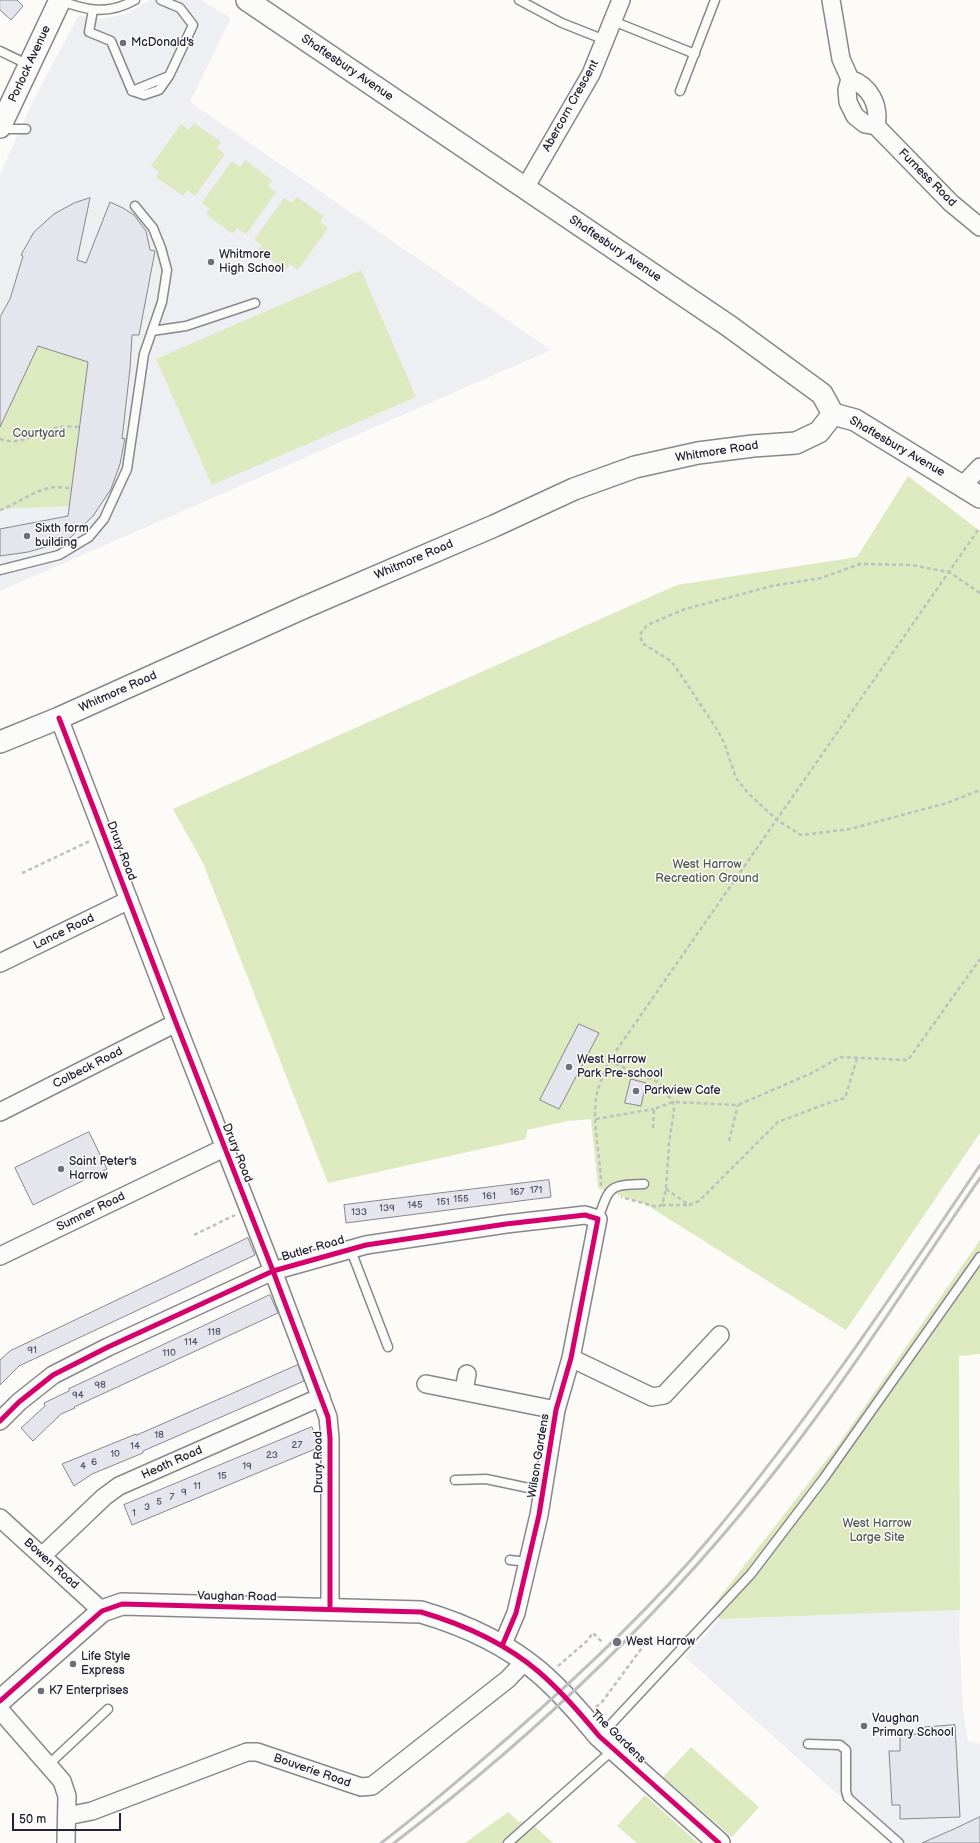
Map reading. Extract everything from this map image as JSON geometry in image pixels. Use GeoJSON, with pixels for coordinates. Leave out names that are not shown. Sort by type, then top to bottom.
{"type":"FeatureCollection","features":[{"type":"Feature","properties":{"kind":"street","name":"Porlock Avenue"},"geometry":{"type":"LineString","coordinates":[[0,128],[60,0]]}},
{"type":"Feature","properties":{"kind":"street","name":"Shaftesbury Avenue"},"geometry":{"type":"LineString","coordinates":[[247,0],[729,326],[822,394],[833,414],[855,420],[963,485],[980,497]]}},
{"type":"Feature","properties":{"kind":"street","name":"Abercorn Crescent"},"geometry":{"type":"LineString","coordinates":[[525,188],[591,74],[621,0]]}},
{"type":"Feature","properties":{"kind":"street"},"geometry":{"type":"LineString","coordinates":[[831,0],[840,58],[850,79],[860,83],[870,93],[878,116],[876,126]]}},
{"type":"Feature","properties":{"kind":"street","name":"Furness Road"},"geometry":{"type":"LineString","coordinates":[[850,79],[847,90],[848,102],[856,116],[865,124],[876,126],[951,203],[980,227]]}},
{"type":"Feature","properties":{"kind":"street","name":"Whitmore Road"},"geometry":{"type":"LineString","coordinates":[[0,742],[59,718],[303,608],[494,526],[574,489],[635,467],[698,453],[753,446],[796,443],[819,432],[833,414]]}},
{"type":"Feature","properties":{"kind":"street"},"geometry":{"type":"LineString","coordinates":[[963,485],[980,468]]}},
{"type":"Feature","properties":{"kind":"street","name":"Drury Road"},"geometry":{"type":"LineString","coordinates":[[59,718],[224,1148],[273,1270],[328,1417],[330,1438],[330,1609]]}},
{"type":"Feature","properties":{"kind":"street","name":"Lance Road"},"geometry":{"type":"LineString","coordinates":[[0,963],[129,900]]}},
{"type":"Feature","properties":{"kind":"street","name":"Colbeck Road"},"geometry":{"type":"LineString","coordinates":[[0,1112],[176,1023]]}},
{"type":"Feature","properties":{"kind":"street","name":"Sumner Road"},"geometry":{"type":"LineString","coordinates":[[0,1256],[224,1148]]}},
{"type":"Feature","properties":{"kind":"street","name":"Butler Road"},"geometry":{"type":"LineString","coordinates":[[0,1421],[19,1402],[53,1376],[108,1347],[273,1270],[350,1248],[366,1245],[522,1222],[585,1215],[598,1219]]}},
{"type":"Feature","properties":{"kind":"street","name":"Wilson Gardens"},"geometry":{"type":"LineString","coordinates":[[502,1646],[516,1614],[528,1562],[543,1491],[556,1410],[571,1358],[598,1219]]}},
{"type":"Feature","properties":{"kind":"street"},"geometry":{"type":"LineString","coordinates":[[571,1358],[652,1397],[664,1395],[720,1335]]}},
{"type":"Feature","properties":{"kind":"street"},"geometry":{"type":"LineString","coordinates":[[464,1391],[467,1374]]}},
{"type":"Feature","properties":{"kind":"street","name":"Wilson Gardens"},"geometry":{"type":"LineString","coordinates":[[426,1384],[556,1410]]}},
{"type":"Feature","properties":{"kind":"street","name":"Heath Road"},"geometry":{"type":"LineString","coordinates":[[42,1556],[104,1497],[119,1486],[321,1397]]}},
{"type":"Feature","properties":{"kind":"street","name":"Bowen Road"},"geometry":{"type":"LineString","coordinates":[[0,1518],[102,1611]]}},
{"type":"Feature","properties":{"kind":"street","name":"Vaughan Road"},"geometry":{"type":"LineString","coordinates":[[0,1701],[102,1611],[122,1604],[421,1612],[449,1620],[502,1646]]}},
{"type":"Feature","properties":{"kind":"street","name":"The Gardens"},"geometry":{"type":"LineString","coordinates":[[502,1646],[538,1672],[607,1742],[719,1843]]}},
{"type":"Feature","properties":{"kind":"street","name":"Bouverie Road"},"geometry":{"type":"LineString","coordinates":[[67,1816],[92,1811],[247,1752],[257,1752],[361,1787],[372,1786],[508,1679],[524,1662]]}},
{"type":"Feature","properties":{"kind":"street"},"geometry":{"type":"LineString","coordinates":[[0,1710],[62,1781],[67,1796],[66,1843]]}},
{"type":"Feature","properties":{"kind":"lane"},"geometry":{"type":"LineString","coordinates":[[60,0],[93,10],[112,9],[135,0]]}},
{"type":"Feature","properties":{"kind":"lane"},"geometry":{"type":"LineString","coordinates":[[93,10],[89,32],[112,40],[132,91],[144,95],[159,90],[169,76],[193,25],[180,8],[161,0]]}},
{"type":"Feature","properties":{"kind":"lane"},"geometry":{"type":"LineString","coordinates":[[519,0],[562,23],[605,40]]}},
{"type":"Feature","properties":{"kind":"lane"},"geometry":{"type":"LineString","coordinates":[[680,91],[715,0]]}},
{"type":"Feature","properties":{"kind":"lane"},"geometry":{"type":"LineString","coordinates":[[613,21],[695,54]]}},
{"type":"Feature","properties":{"kind":"lane"},"geometry":{"type":"LineString","coordinates":[[0,51],[29,66]]}},
{"type":"Feature","properties":{"kind":"lane"},"geometry":{"type":"LineString","coordinates":[[0,128],[26,129]]}},
{"type":"Feature","properties":{"kind":"lane"},"geometry":{"type":"LineString","coordinates":[[0,570],[59,554],[89,537],[104,519],[127,469],[144,354],[162,302],[167,270],[161,248],[153,228],[135,206]]}},
{"type":"Feature","properties":{"kind":"lane"},"geometry":{"type":"LineString","coordinates":[[152,331],[186,326],[254,303]]}},
{"type":"Feature","properties":{"kind":"lane"},"geometry":{"type":"LineString","coordinates":[[598,1219],[607,1194],[611,1189],[619,1184],[644,1184]]}},
{"type":"Feature","properties":{"kind":"lane"},"geometry":{"type":"LineString","coordinates":[[350,1248],[388,1347]]}},
{"type":"Feature","properties":{"kind":"lane"},"geometry":{"type":"LineString","coordinates":[[508,1843],[607,1742],[751,1574],[824,1478],[980,1257]]}},
{"type":"Feature","properties":{"kind":"lane"},"geometry":{"type":"LineString","coordinates":[[455,1480],[486,1479],[543,1491]]}},
{"type":"Feature","properties":{"kind":"lane"},"geometry":{"type":"LineString","coordinates":[[510,1560],[528,1562]]}},
{"type":"Feature","properties":{"kind":"lane"},"geometry":{"type":"LineString","coordinates":[[48,1765],[108,1709]]}},
{"type":"Feature","properties":{"kind":"lane"},"geometry":{"type":"LineString","coordinates":[[808,1744],[840,1745],[846,1750],[846,1791],[848,1798],[899,1843]]}},
{"type":"Feature","properties":{"kind":"path"},"geometry":{"type":"LineString","coordinates":[[0,439],[14,442],[25,440],[62,427],[79,427]]}},
{"type":"Feature","properties":{"kind":"path"},"geometry":{"type":"LineString","coordinates":[[0,510],[13,505],[31,494],[50,488],[71,488]]}},
{"type":"Feature","properties":{"kind":"path"},"geometry":{"type":"LineString","coordinates":[[601,1190],[601,1162],[596,1119],[597,1093],[609,1061],[778,820],[978,530],[980,530]]}},
{"type":"Feature","properties":{"kind":"path"},"geometry":{"type":"LineString","coordinates":[[980,593],[949,572],[911,565],[860,564],[822,578],[772,586],[685,609],[655,620],[647,625],[640,635],[642,643],[671,661],[718,731],[725,745],[736,778],[748,793],[778,820],[801,835],[850,829],[947,803],[980,790]]}},
{"type":"Feature","properties":{"kind":"path"},"geometry":{"type":"LineString","coordinates":[[22,873],[104,835]]}},
{"type":"Feature","properties":{"kind":"path"},"geometry":{"type":"LineString","coordinates":[[596,1119],[654,1108],[673,1102],[738,1105],[812,1073],[840,1057],[908,1060],[980,959]]}},
{"type":"Feature","properties":{"kind":"path"},"geometry":{"type":"LineString","coordinates":[[616,1196],[657,1207],[662,1205],[689,1206],[699,1201],[778,1122],[845,1098],[857,1058]]}},
{"type":"Feature","properties":{"kind":"path"},"geometry":{"type":"LineString","coordinates":[[609,1061],[658,1082],[673,1102],[674,1111],[669,1143],[666,1189],[662,1205]]}},
{"type":"Feature","properties":{"kind":"path"},"geometry":{"type":"LineString","coordinates":[[729,1141],[738,1105]]}},
{"type":"Feature","properties":{"kind":"path"},"geometry":{"type":"LineString","coordinates":[[653,1128],[654,1108]]}},
{"type":"Feature","properties":{"kind":"path"},"geometry":{"type":"LineString","coordinates":[[666,1189],[689,1206]]}},
{"type":"Feature","properties":{"kind":"path"},"geometry":{"type":"LineString","coordinates":[[194,1234],[248,1209]]}},
{"type":"Feature","properties":{"kind":"path"},"geometry":{"type":"LineString","coordinates":[[563,1663],[593,1633],[602,1642]]}},
{"type":"Feature","properties":{"kind":"path"},"geometry":{"type":"LineString","coordinates":[[602,1702],[644,1645],[638,1638]]}},
{"type":"Feature","properties":{"kind":"shaded area","name":"Whitmore High School"},"geometry":{"type":"Polygon","coordinates":[[[150,0],[201,0],[231,18],[190,102],[551,350],[0,591],[0,174],[34,99],[79,15],[102,19],[126,14],[150,0]]]}},
{"type":"Feature","properties":{"kind":"shaded area","name":"Vaughan Primary School"},"geometry":{"type":"Polygon","coordinates":[[[960,1610],[959,1628],[963,1712],[968,1741],[980,1744],[980,1843],[892,1843],[685,1657],[720,1619],[960,1610]]]}},
{"type":"Feature","properties":{"kind":"green space"},"geometry":{"type":"Polygon","coordinates":[[[194,123],[221,142],[217,148],[225,154],[195,196],[187,190],[183,196],[156,177],[159,172],[151,166],[181,124],[189,130],[194,123]]]}},
{"type":"Feature","properties":{"kind":"green space"},"geometry":{"type":"Polygon","coordinates":[[[245,160],[272,180],[268,186],[276,192],[246,234],[237,228],[233,234],[206,214],[210,209],[202,203],[232,161],[240,167],[245,160]]]}},
{"type":"Feature","properties":{"kind":"green space"},"geometry":{"type":"Polygon","coordinates":[[[297,197],[324,216],[320,222],[328,228],[298,270],[290,264],[286,270],[258,251],[262,245],[254,240],[284,198],[292,203],[297,197]]]}},
{"type":"Feature","properties":{"kind":"green space"},"geometry":{"type":"Polygon","coordinates":[[[361,270],[416,397],[212,485],[156,359],[361,270]]]}},
{"type":"Feature","properties":{"kind":"green space","name":"Courtyard"},"geometry":{"type":"Polygon","coordinates":[[[38,346],[88,362],[69,506],[0,509],[0,427],[38,346]]]}},
{"type":"Feature","properties":{"kind":"green space","name":"West Harrow Recreation Ground"},"geometry":{"type":"Polygon","coordinates":[[[908,476],[980,531],[980,1133],[846,1330],[645,1204],[598,1188],[591,1119],[568,1121],[527,1130],[526,1139],[328,1183],[203,863],[173,809],[677,585],[857,557],[908,476]]]}},
{"type":"Feature","properties":{"kind":"green space","name":"West Harrow Large Site"},"geometry":{"type":"Polygon","coordinates":[[[980,1240],[980,1354],[959,1356],[960,1610],[720,1619],[709,1611],[838,1445],[980,1240]]]}},
{"type":"Feature","properties":{"kind":"green space"},"geometry":{"type":"Polygon","coordinates":[[[691,1747],[759,1807],[732,1837],[663,1777],[691,1747]]]}},
{"type":"Feature","properties":{"kind":"green space"},"geometry":{"type":"Polygon","coordinates":[[[645,1795],[698,1843],[637,1843],[617,1826],[645,1795]]]}},
{"type":"Feature","properties":{"kind":"green space"},"geometry":{"type":"Polygon","coordinates":[[[508,1812],[519,1822],[528,1820],[553,1843],[465,1843],[508,1812]]]}},
{"type":"Feature","properties":{"kind":"building"},"geometry":{"type":"Polygon","coordinates":[[[0,0],[17,0],[23,6],[11,20],[0,10],[0,0]]]}},
{"type":"Feature","properties":{"kind":"building"},"geometry":{"type":"Polygon","coordinates":[[[90,198],[77,260],[86,263],[110,202],[134,215],[146,231],[150,250],[155,251],[139,335],[132,335],[130,369],[122,439],[125,438],[120,464],[111,489],[93,516],[70,538],[53,538],[53,545],[28,552],[0,556],[0,529],[68,516],[88,362],[38,346],[0,427],[0,317],[10,299],[23,256],[21,255],[34,232],[54,214],[74,203],[90,198]]]}},
{"type":"Feature","properties":{"kind":"building","name":"West Harrow Park Pre-school"},"geometry":{"type":"Polygon","coordinates":[[[579,1024],[599,1033],[559,1109],[540,1100],[579,1024]]]}},
{"type":"Feature","properties":{"kind":"building","name":"Parkview Cafe"},"geometry":{"type":"Polygon","coordinates":[[[631,1079],[646,1083],[641,1106],[625,1103],[631,1079]]]}},
{"type":"Feature","properties":{"kind":"building","name":"Saint Peter's Harrow"},"geometry":{"type":"Polygon","coordinates":[[[89,1132],[107,1169],[33,1205],[15,1168],[89,1132]]]}},
{"type":"Feature","properties":{"kind":"building"},"geometry":{"type":"Polygon","coordinates":[[[549,1180],[551,1197],[346,1223],[344,1205],[549,1180]]]}},
{"type":"Feature","properties":{"kind":"building"},"geometry":{"type":"Polygon","coordinates":[[[248,1238],[255,1255],[19,1366],[0,1385],[0,1360],[10,1351],[248,1238]]]}},
{"type":"Feature","properties":{"kind":"building"},"geometry":{"type":"Polygon","coordinates":[[[270,1295],[278,1313],[74,1407],[75,1408],[61,1414],[33,1441],[21,1428],[45,1406],[44,1403],[69,1391],[69,1389],[270,1295]]]}},
{"type":"Feature","properties":{"kind":"building"},"geometry":{"type":"Polygon","coordinates":[[[298,1365],[304,1381],[143,1451],[143,1453],[92,1474],[74,1486],[62,1464],[136,1435],[298,1365]]]}},
{"type":"Feature","properties":{"kind":"building"},"geometry":{"type":"Polygon","coordinates":[[[312,1427],[320,1447],[132,1525],[124,1505],[312,1427]]]}},
{"type":"Feature","properties":{"kind":"building"},"geometry":{"type":"Polygon","coordinates":[[[955,1725],[960,1817],[900,1819],[900,1805],[892,1805],[889,1751],[900,1751],[900,1735],[918,1734],[917,1728],[955,1725]]]}},
{"type":"Feature","properties":{"kind":"building"},"geometry":{"type":"Polygon","coordinates":[[[980,1817],[980,1843],[922,1843],[954,1829],[980,1817]]]}},
{"type":"Feature","properties":{"kind":"railway"},"geometry":{"type":"LineString","coordinates":[[381,1843],[447,1790],[563,1689],[614,1641],[663,1591],[709,1539],[746,1494],[816,1403],[883,1308],[980,1165]]}},
{"type":"Feature","properties":{"kind":"railway"},"geometry":{"type":"LineString","coordinates":[[394,1843],[499,1758],[550,1713],[647,1618],[738,1518],[807,1430],[858,1359],[980,1178]]}},
{"type":"Feature","properties":{"kind":"cycle path"},"geometry":{"type":"LineString","coordinates":[[59,718],[328,1417],[330,1438],[330,1609]]}},
{"type":"Feature","properties":{"kind":"cycle path"},"geometry":{"type":"LineString","coordinates":[[0,1421],[19,1402],[53,1375],[108,1347],[273,1271],[366,1245],[506,1224],[585,1215],[598,1219],[571,1358],[556,1410],[539,1515],[516,1613],[502,1646]]}},
{"type":"Feature","properties":{"kind":"cycle path"},"geometry":{"type":"LineString","coordinates":[[0,1701],[102,1611],[122,1604],[421,1612],[452,1622],[498,1643],[539,1672],[563,1695],[599,1736],[719,1843]]}},
{"type":"Feature","properties":{"kind":"place","name":"McDonald's"},"geometry":{"type":"Point","coordinates":[123,43]}},
{"type":"Feature","properties":{"kind":"place","name":"Whitmore High School"},"geometry":{"type":"Point","coordinates":[211,262]}},
{"type":"Feature","properties":{"kind":"place","name":"Sixth form building"},"geometry":{"type":"Point","coordinates":[27,536]}},
{"type":"Feature","properties":{"kind":"place","name":"West Harrow Park Pre-school"},"geometry":{"type":"Point","coordinates":[569,1067]}},
{"type":"Feature","properties":{"kind":"place","name":"Parkview Cafe"},"geometry":{"type":"Point","coordinates":[636,1091]}},
{"type":"Feature","properties":{"kind":"place","name":"Saint Peter's Harrow"},"geometry":{"type":"Point","coordinates":[61,1169]}},
{"type":"Feature","properties":{"kind":"place","name":"West Harrow"},"geometry":{"type":"Point","coordinates":[617,1642]}},
{"type":"Feature","properties":{"kind":"place","name":"Life Style Express"},"geometry":{"type":"Point","coordinates":[73,1664]}},
{"type":"Feature","properties":{"kind":"place","name":"K7 Enterprises"},"geometry":{"type":"Point","coordinates":[41,1691]}},
{"type":"Feature","properties":{"kind":"place","name":"Vaughan Primary School"},"geometry":{"type":"Point","coordinates":[864,1726]}}]}
